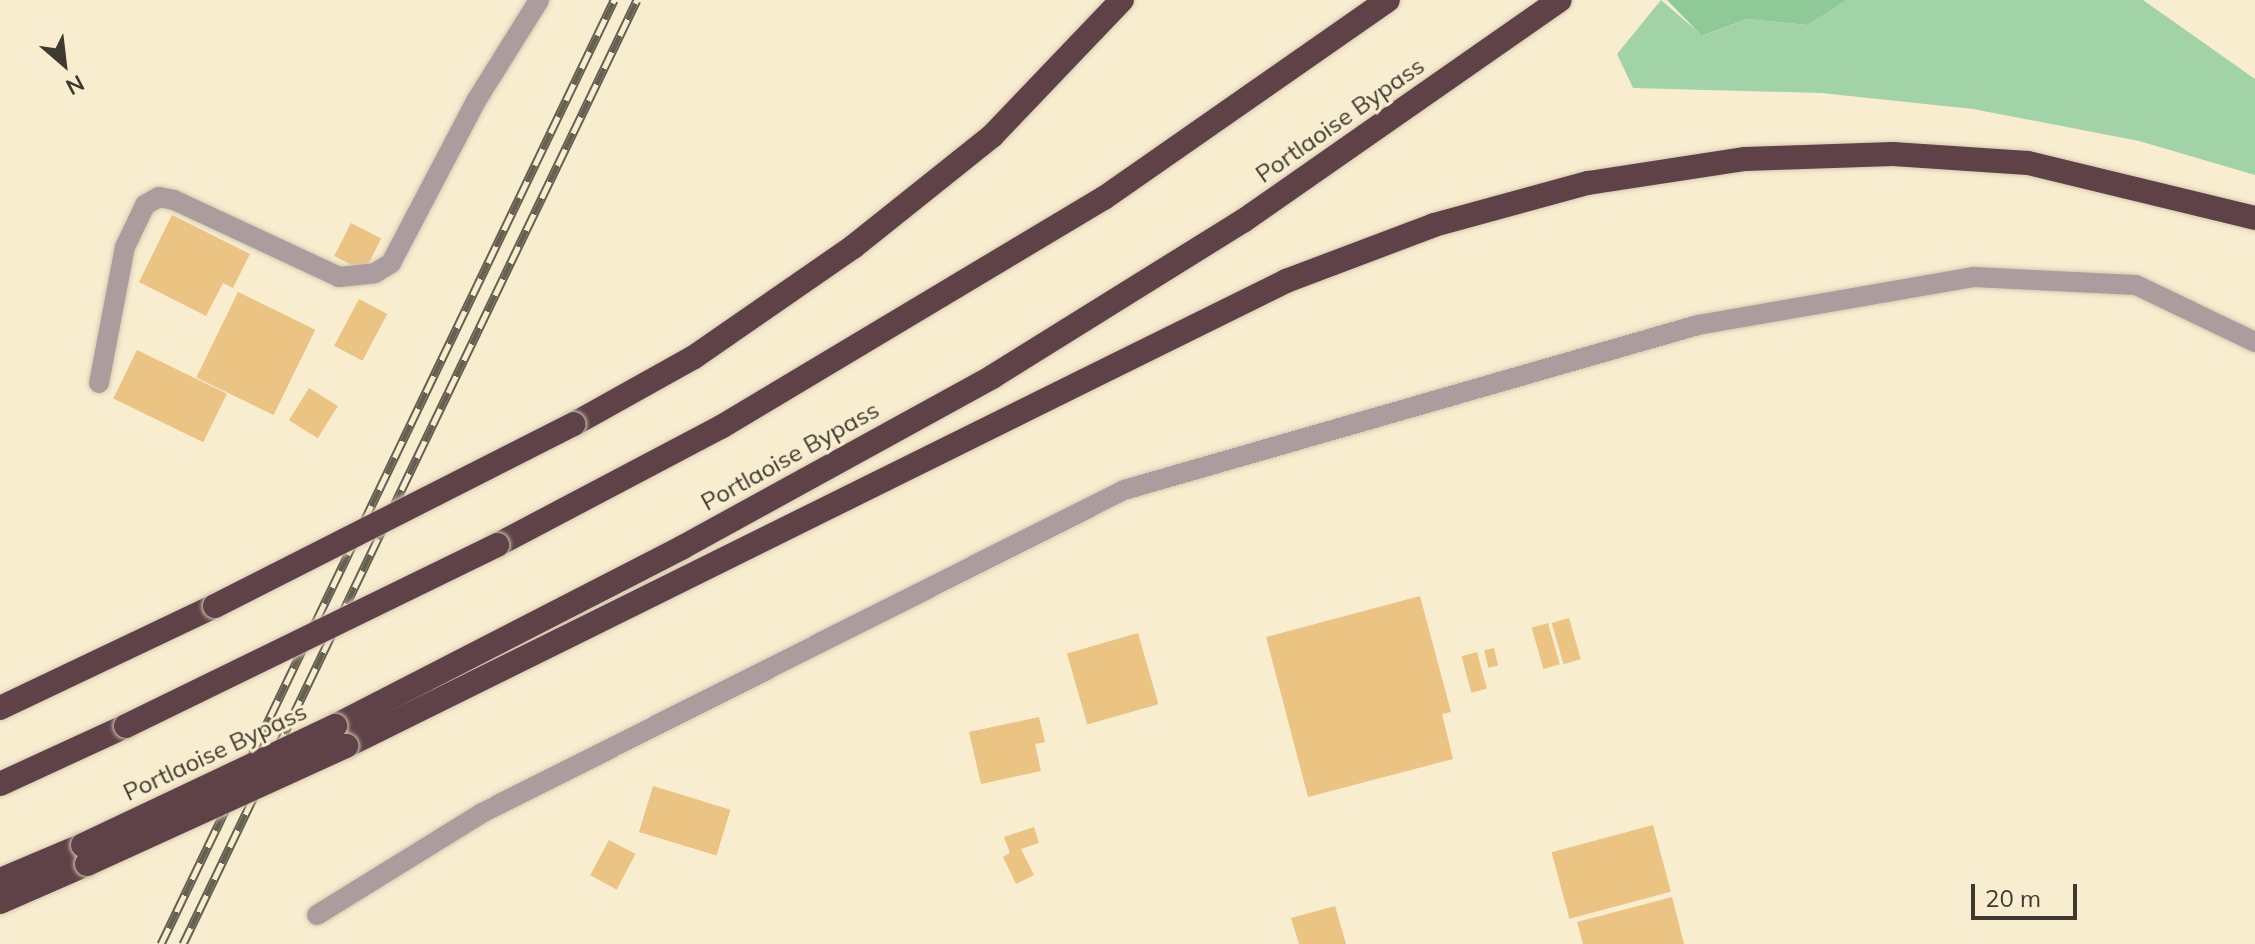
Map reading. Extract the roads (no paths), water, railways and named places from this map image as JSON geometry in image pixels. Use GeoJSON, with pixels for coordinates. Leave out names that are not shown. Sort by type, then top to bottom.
{"type":"FeatureCollection","features":[{"type":"Feature","properties":{"kind":"highway"},"geometry":{"type":"LineString","coordinates":[[0,708],[215,606],[574,424],[694,357],[853,247],[992,136],[1122,0]]}},
{"type":"Feature","properties":{"kind":"highway"},"geometry":{"type":"LineString","coordinates":[[0,784],[497,545],[721,427],[1104,198],[1388,0]]}},
{"type":"Feature","properties":{"kind":"highway","name":"Portlaoise Bypass"},"geometry":{"type":"LineString","coordinates":[[0,880],[85,855],[340,736],[992,377],[1243,221],[1560,0]]}},
{"type":"Feature","properties":{"kind":"highway"},"geometry":{"type":"LineString","coordinates":[[340,736],[1272,288],[1434,225],[1588,183],[1745,159],[1893,154],[2028,163],[2255,218]]}},
{"type":"Feature","properties":{"kind":"highway"},"geometry":{"type":"LineString","coordinates":[[0,902],[85,855]]}},
{"type":"Feature","properties":{"kind":"lane"},"geometry":{"type":"LineString","coordinates":[[99,383],[125,247],[145,205],[159,197],[174,200],[339,277],[375,273],[391,263],[476,101],[539,0]]}},
{"type":"Feature","properties":{"kind":"lane"},"geometry":{"type":"LineString","coordinates":[[317,915],[482,813],[1124,490],[1698,325],[1973,277],[2136,285],[2255,342]]}},
{"type":"Feature","properties":{"kind":"railway"},"geometry":{"type":"LineString","coordinates":[[161,944],[614,0]]}},
{"type":"Feature","properties":{"kind":"railway"},"geometry":{"type":"LineString","coordinates":[[183,944],[637,0]]}}]}
